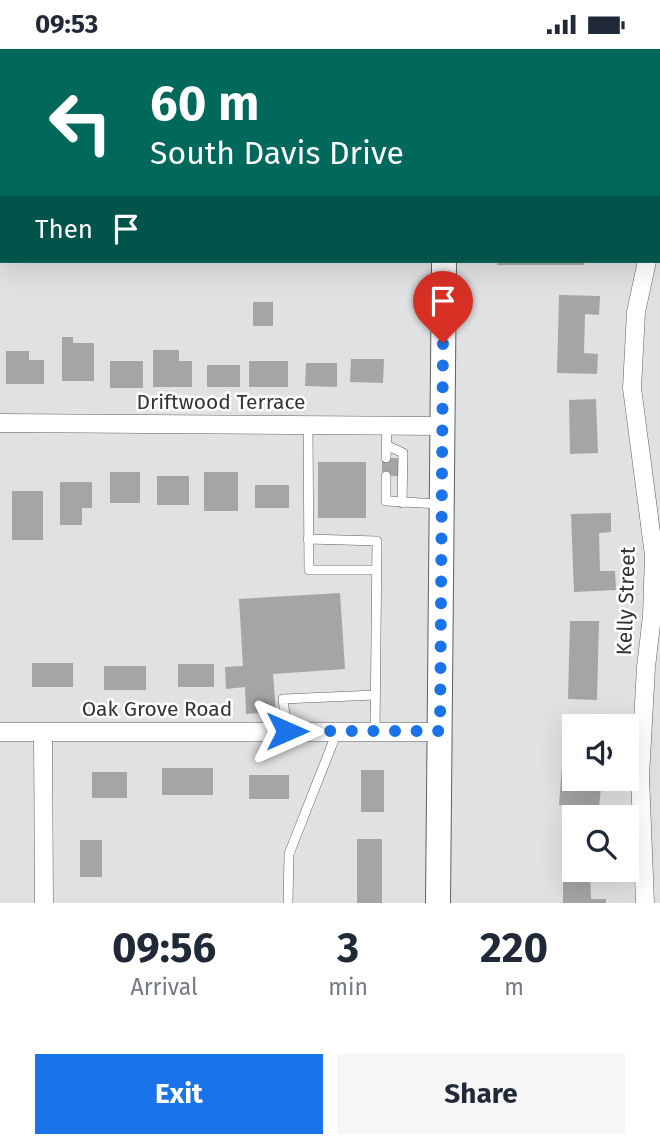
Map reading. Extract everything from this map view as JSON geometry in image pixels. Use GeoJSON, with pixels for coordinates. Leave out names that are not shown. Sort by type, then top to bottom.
{"type":"FeatureCollection","features":[{"type":"Feature","properties":{"kind":"street"},"geometry":{"type":"LineString","coordinates":[[438,903],[444,263]]}},
{"type":"Feature","properties":{"kind":"street","name":"Kelly Street"},"geometry":{"type":"LineString","coordinates":[[645,903],[640,776],[646,667],[652,616],[653,555],[632,388],[636,312],[647,263]]}},
{"type":"Feature","properties":{"kind":"street","name":"Driftwood Terrace"},"geometry":{"type":"LineString","coordinates":[[0,423],[442,426]]}},
{"type":"Feature","properties":{"kind":"street","name":"Oak Grove Road"},"geometry":{"type":"LineString","coordinates":[[0,731],[440,731]]}},
{"type":"Feature","properties":{"kind":"street"},"geometry":{"type":"LineString","coordinates":[[43,731],[44,903]]}},
{"type":"Feature","properties":{"kind":"lane"},"geometry":{"type":"LineString","coordinates":[[308,425],[309,570],[376,570]]}},
{"type":"Feature","properties":{"kind":"lane"},"geometry":{"type":"LineString","coordinates":[[386,458],[387,425]]}},
{"type":"Feature","properties":{"kind":"lane"},"geometry":{"type":"LineString","coordinates":[[386,445],[403,453],[402,503]]}},
{"type":"Feature","properties":{"kind":"lane"},"geometry":{"type":"LineString","coordinates":[[386,476],[386,502],[441,504]]}},
{"type":"Feature","properties":{"kind":"lane"},"geometry":{"type":"LineString","coordinates":[[307,539],[377,541],[375,731]]}},
{"type":"Feature","properties":{"kind":"lane"},"geometry":{"type":"LineString","coordinates":[[287,731],[283,699],[375,695]]}},
{"type":"Feature","properties":{"kind":"lane"},"geometry":{"type":"LineString","coordinates":[[288,903],[289,854],[337,731]]}},
{"type":"Feature","properties":{"kind":"building"},"geometry":{"type":"Polygon","coordinates":[[[497,263],[584,263],[584,265],[497,263]]]}},
{"type":"Feature","properties":{"kind":"building"},"geometry":{"type":"Polygon","coordinates":[[[559,295],[600,296],[599,315],[585,314],[584,353],[598,354],[597,374],[557,373],[559,295]]]}},
{"type":"Feature","properties":{"kind":"building"},"geometry":{"type":"Polygon","coordinates":[[[253,302],[273,302],[273,326],[253,326],[253,302]]]}},
{"type":"Feature","properties":{"kind":"building"},"geometry":{"type":"Polygon","coordinates":[[[62,337],[73,337],[73,343],[94,343],[94,381],[62,381],[62,337]]]}},
{"type":"Feature","properties":{"kind":"building"},"geometry":{"type":"Polygon","coordinates":[[[153,350],[179,350],[179,361],[192,361],[192,387],[153,387],[153,350]]]}},
{"type":"Feature","properties":{"kind":"building"},"geometry":{"type":"Polygon","coordinates":[[[6,351],[29,351],[29,360],[44,360],[44,384],[6,384],[6,351]]]}},
{"type":"Feature","properties":{"kind":"building"},"geometry":{"type":"Polygon","coordinates":[[[351,359],[384,359],[383,383],[350,382],[351,359]]]}},
{"type":"Feature","properties":{"kind":"building"},"geometry":{"type":"Polygon","coordinates":[[[110,361],[143,361],[143,388],[110,388],[110,361]]]}},
{"type":"Feature","properties":{"kind":"building"},"geometry":{"type":"Polygon","coordinates":[[[249,361],[288,361],[288,387],[249,387],[249,361]]]}},
{"type":"Feature","properties":{"kind":"building"},"geometry":{"type":"Polygon","coordinates":[[[306,363],[337,363],[337,387],[305,386],[306,363]]]}},
{"type":"Feature","properties":{"kind":"building"},"geometry":{"type":"Polygon","coordinates":[[[207,365],[240,365],[240,387],[207,387],[207,365]]]}},
{"type":"Feature","properties":{"kind":"building"},"geometry":{"type":"Polygon","coordinates":[[[596,399],[598,453],[570,454],[569,400],[596,399]]]}},
{"type":"Feature","properties":{"kind":"building"},"geometry":{"type":"Polygon","coordinates":[[[382,458],[400,458],[400,476],[382,476],[382,458]]]}},
{"type":"Feature","properties":{"kind":"building"},"geometry":{"type":"Polygon","coordinates":[[[318,462],[366,462],[366,518],[318,518],[318,462]]]}},
{"type":"Feature","properties":{"kind":"building"},"geometry":{"type":"Polygon","coordinates":[[[110,472],[140,472],[140,503],[110,503],[110,472]]]}},
{"type":"Feature","properties":{"kind":"building"},"geometry":{"type":"Polygon","coordinates":[[[204,472],[238,472],[238,511],[204,511],[204,472]]]}},
{"type":"Feature","properties":{"kind":"building"},"geometry":{"type":"Polygon","coordinates":[[[157,476],[189,476],[189,505],[157,505],[157,476]]]}},
{"type":"Feature","properties":{"kind":"building"},"geometry":{"type":"Polygon","coordinates":[[[60,482],[92,482],[92,508],[82,508],[82,525],[60,525],[60,482]]]}},
{"type":"Feature","properties":{"kind":"building"},"geometry":{"type":"Polygon","coordinates":[[[255,485],[289,485],[289,508],[255,508],[255,485]]]}},
{"type":"Feature","properties":{"kind":"building"},"geometry":{"type":"Polygon","coordinates":[[[12,491],[43,491],[43,540],[12,540],[12,491]]]}},
{"type":"Feature","properties":{"kind":"building"},"geometry":{"type":"Polygon","coordinates":[[[611,513],[611,532],[599,533],[600,571],[615,571],[616,590],[574,592],[571,514],[611,513]]]}},
{"type":"Feature","properties":{"kind":"building"},"geometry":{"type":"Polygon","coordinates":[[[340,593],[345,669],[273,674],[276,712],[246,714],[245,687],[226,689],[225,667],[243,666],[239,599],[340,593]]]}},
{"type":"Feature","properties":{"kind":"building"},"geometry":{"type":"Polygon","coordinates":[[[570,621],[599,621],[597,700],[568,699],[570,621]]]}},
{"type":"Feature","properties":{"kind":"building"},"geometry":{"type":"Polygon","coordinates":[[[32,663],[73,663],[73,687],[32,687],[32,663]]]}},
{"type":"Feature","properties":{"kind":"building"},"geometry":{"type":"Polygon","coordinates":[[[178,664],[214,664],[214,687],[178,687],[178,664]]]}},
{"type":"Feature","properties":{"kind":"building"},"geometry":{"type":"Polygon","coordinates":[[[104,666],[146,666],[146,690],[104,690],[104,666]]]}},
{"type":"Feature","properties":{"kind":"building"},"geometry":{"type":"Polygon","coordinates":[[[562,765],[562,791],[601,791],[599,805],[559,805],[562,765]]]}},
{"type":"Feature","properties":{"kind":"building"},"geometry":{"type":"Polygon","coordinates":[[[162,768],[213,768],[213,795],[162,795],[162,768]]]}},
{"type":"Feature","properties":{"kind":"building"},"geometry":{"type":"Polygon","coordinates":[[[361,770],[384,770],[384,812],[361,812],[361,770]]]}},
{"type":"Feature","properties":{"kind":"building"},"geometry":{"type":"Polygon","coordinates":[[[92,772],[127,772],[127,798],[92,798],[92,772]]]}},
{"type":"Feature","properties":{"kind":"building"},"geometry":{"type":"Polygon","coordinates":[[[249,775],[289,775],[289,799],[249,799],[249,775]]]}},
{"type":"Feature","properties":{"kind":"building"},"geometry":{"type":"Polygon","coordinates":[[[357,839],[382,839],[382,903],[357,903],[357,839]]]}},
{"type":"Feature","properties":{"kind":"building"},"geometry":{"type":"Polygon","coordinates":[[[80,840],[102,840],[102,877],[80,877],[80,840]]]}},
{"type":"Feature","properties":{"kind":"building"},"geometry":{"type":"Polygon","coordinates":[[[563,882],[590,882],[591,899],[606,899],[606,903],[563,903],[563,882]]]}},
{"type":"Feature","properties":{"kind":"route"},"geometry":{"type":"LineString","coordinates":[[287,731],[440,731],[443,343]]}}]}
